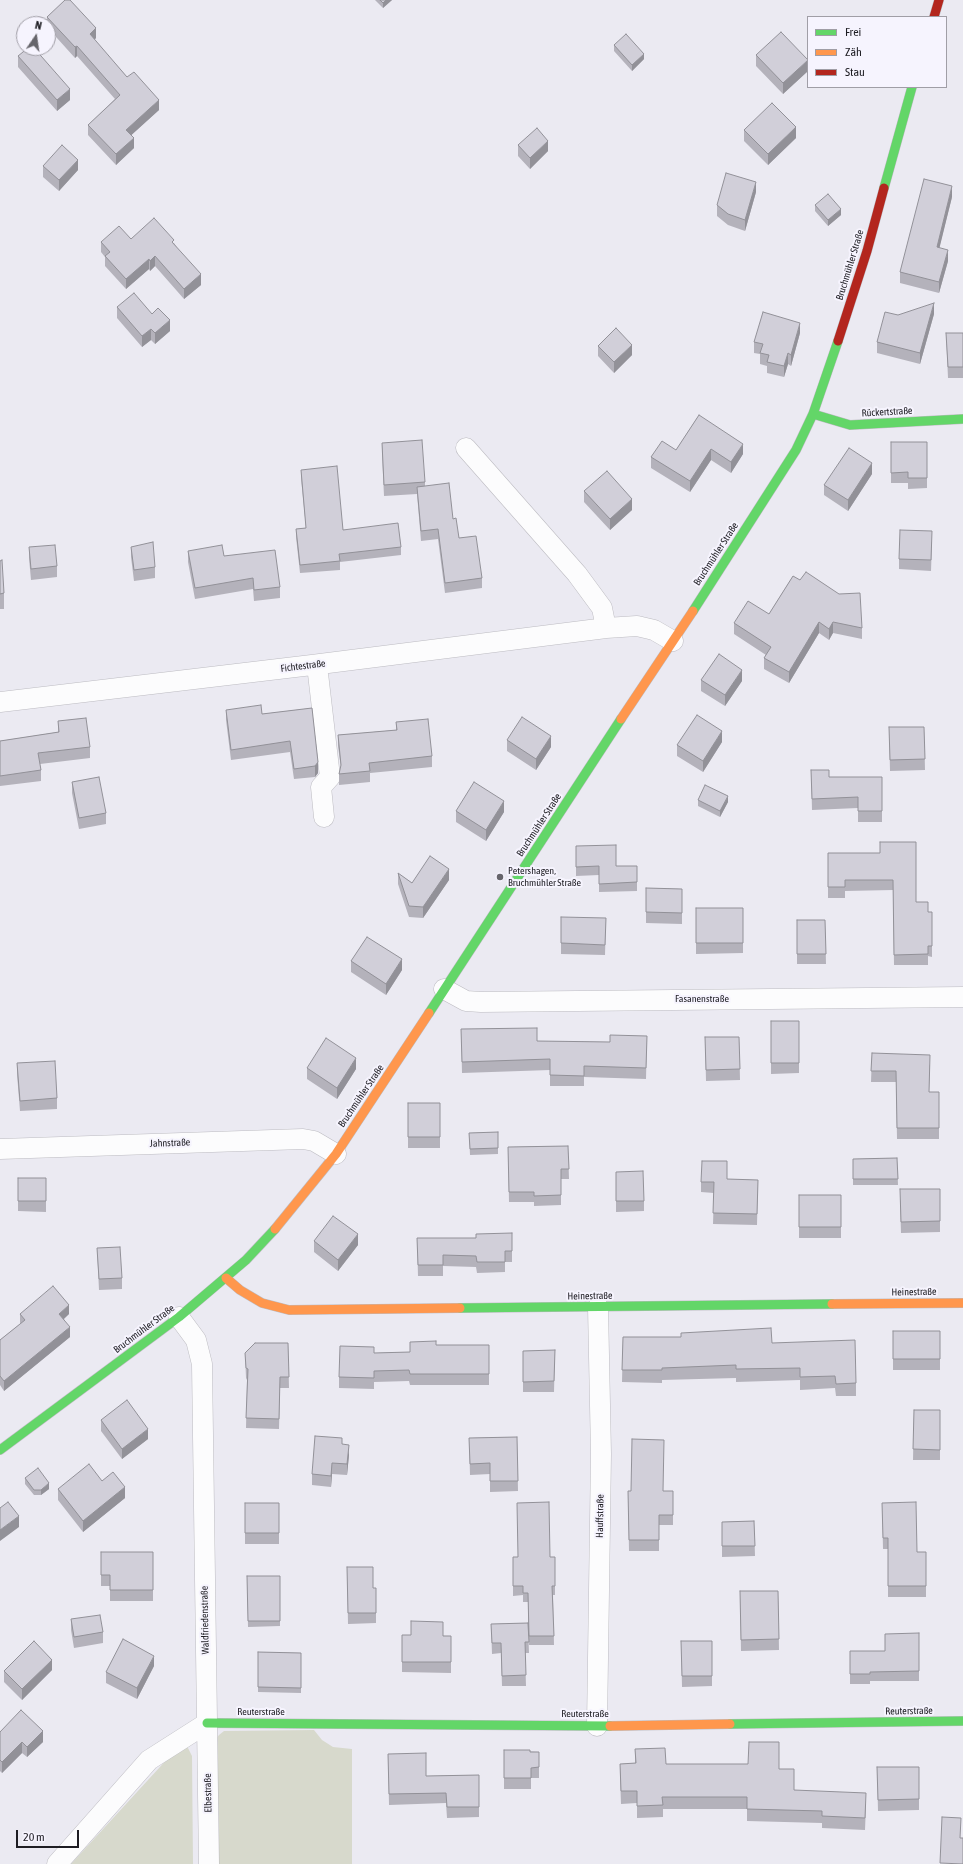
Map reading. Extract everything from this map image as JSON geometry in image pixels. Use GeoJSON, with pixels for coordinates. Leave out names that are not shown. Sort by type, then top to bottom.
{"type":"FeatureCollection","features":[{"type":"Feature","properties":{"kind":"street"},"geometry":{"type":"LineString","coordinates":[[934,16],[940,0]]}},
{"type":"Feature","properties":{"kind":"street","name":"Bruchmühler Straße"},"geometry":{"type":"LineString","coordinates":[[0,1450],[179,1317],[226,1278],[246,1260],[284,1219],[336,1154],[773,488],[796,450],[814,414],[866,251],[912,88]]}},
{"type":"Feature","properties":{"kind":"street","name":"Rückertstraße"},"geometry":{"type":"LineString","coordinates":[[814,414],[839,423],[850,425],[963,419]]}},
{"type":"Feature","properties":{"kind":"street"},"geometry":{"type":"LineString","coordinates":[[466,448],[577,574],[602,608],[606,628]]}},
{"type":"Feature","properties":{"kind":"street","name":"Fichtestraße"},"geometry":{"type":"LineString","coordinates":[[0,702],[606,628],[637,626],[654,630],[673,641]]}},
{"type":"Feature","properties":{"kind":"street"},"geometry":{"type":"LineString","coordinates":[[317,664],[330,777],[321,787],[324,817]]}},
{"type":"Feature","properties":{"kind":"street","name":"Fasanenstraße"},"geometry":{"type":"LineString","coordinates":[[444,990],[466,1001],[481,1002],[963,997]]}},
{"type":"Feature","properties":{"kind":"street","name":"Jahnstraße"},"geometry":{"type":"LineString","coordinates":[[0,1149],[303,1139],[314,1141],[336,1154]]}},
{"type":"Feature","properties":{"kind":"street","name":"Heinestraße"},"geometry":{"type":"LineString","coordinates":[[226,1278],[240,1290],[262,1303],[288,1310],[963,1302]]}},
{"type":"Feature","properties":{"kind":"street","name":"Hauffstraße"},"geometry":{"type":"LineString","coordinates":[[597,1726],[601,1454],[598,1307]]}},
{"type":"Feature","properties":{"kind":"street","name":"Waldfriedenstraße"},"geometry":{"type":"LineString","coordinates":[[179,1317],[196,1340],[202,1364],[207,1723]]}},
{"type":"Feature","properties":{"kind":"street","name":"Reuterstraße"},"geometry":{"type":"LineString","coordinates":[[207,1723],[597,1726],[963,1722]]}},
{"type":"Feature","properties":{"kind":"street"},"geometry":{"type":"LineString","coordinates":[[57,1864],[149,1760],[207,1723]]}},
{"type":"Feature","properties":{"kind":"street","name":"Elbestraße"},"geometry":{"type":"LineString","coordinates":[[207,1723],[209,1864]]}},
{"type":"Feature","properties":{"kind":"shaded area"},"geometry":{"type":"Polygon","coordinates":[[[314,1730],[322,1740],[333,1747],[352,1749],[352,1864],[214,1864],[215,1740],[224,1731],[314,1730]]]}},
{"type":"Feature","properties":{"kind":"shaded area"},"geometry":{"type":"Polygon","coordinates":[[[187,1746],[192,1756],[193,1864],[71,1864],[170,1756],[187,1746]]]}},
{"type":"Feature","properties":{"kind":"building"},"geometry":{"type":"Polygon","coordinates":[[[65,0],[70,0],[96,28],[90,34],[127,77],[134,72],[159,100],[126,130],[134,138],[116,154],[88,125],[120,95],[77,46],[75,47],[56,27],[56,16],[48,16],[65,0]]]}},
{"type":"Feature","properties":{"kind":"building"},"geometry":{"type":"Polygon","coordinates":[[[781,32],[807,59],[807,61],[783,83],[756,55],[781,32]]]}},
{"type":"Feature","properties":{"kind":"building"},"geometry":{"type":"Polygon","coordinates":[[[626,34],[644,54],[632,65],[614,45],[626,34]]]}},
{"type":"Feature","properties":{"kind":"building"},"geometry":{"type":"Polygon","coordinates":[[[18,56],[41,56],[70,89],[57,100],[18,56]]]}},
{"type":"Feature","properties":{"kind":"building"},"geometry":{"type":"Polygon","coordinates":[[[772,103],[796,127],[768,154],[744,130],[772,103]]]}},
{"type":"Feature","properties":{"kind":"building"},"geometry":{"type":"Polygon","coordinates":[[[537,128],[548,141],[530,158],[518,145],[537,128]]]}},
{"type":"Feature","properties":{"kind":"building"},"geometry":{"type":"Polygon","coordinates":[[[62,145],[78,160],[59,180],[43,166],[62,145]]]}},
{"type":"Feature","properties":{"kind":"building"},"geometry":{"type":"Polygon","coordinates":[[[726,173],[756,182],[745,220],[728,214],[717,205],[726,173]]]}},
{"type":"Feature","properties":{"kind":"building"},"geometry":{"type":"Polygon","coordinates":[[[924,179],[952,186],[937,247],[948,250],[939,282],[900,272],[924,179]]]}},
{"type":"Feature","properties":{"kind":"building"},"geometry":{"type":"Polygon","coordinates":[[[828,194],[841,209],[828,220],[815,205],[828,194]]]}},
{"type":"Feature","properties":{"kind":"building"},"geometry":{"type":"Polygon","coordinates":[[[154,218],[174,240],[172,242],[201,274],[184,289],[155,256],[150,261],[149,259],[126,279],[105,256],[110,252],[101,242],[119,226],[131,239],[154,218]]]}},
{"type":"Feature","properties":{"kind":"building"},"geometry":{"type":"Polygon","coordinates":[[[134,293],[152,314],[158,308],[170,320],[155,333],[151,329],[142,336],[117,307],[134,293]]]}},
{"type":"Feature","properties":{"kind":"building"},"geometry":{"type":"Polygon","coordinates":[[[934,303],[920,353],[877,342],[885,312],[898,315],[934,303]]]}},
{"type":"Feature","properties":{"kind":"building"},"geometry":{"type":"Polygon","coordinates":[[[763,312],[800,323],[791,355],[788,353],[784,366],[767,362],[769,355],[760,353],[763,344],[754,342],[763,312]]]}},
{"type":"Feature","properties":{"kind":"building"},"geometry":{"type":"Polygon","coordinates":[[[616,328],[632,345],[614,362],[598,346],[616,328]]]}},
{"type":"Feature","properties":{"kind":"building"},"geometry":{"type":"Polygon","coordinates":[[[946,333],[963,333],[963,367],[948,367],[946,333]]]}},
{"type":"Feature","properties":{"kind":"building"},"geometry":{"type":"Polygon","coordinates":[[[699,415],[743,444],[731,462],[711,449],[690,481],[651,457],[662,441],[676,450],[699,415]]]}},
{"type":"Feature","properties":{"kind":"building"},"geometry":{"type":"Polygon","coordinates":[[[422,440],[425,482],[384,485],[382,443],[422,440]]]}},
{"type":"Feature","properties":{"kind":"building"},"geometry":{"type":"Polygon","coordinates":[[[891,442],[927,442],[927,478],[908,478],[908,472],[891,473],[891,442]]]}},
{"type":"Feature","properties":{"kind":"building"},"geometry":{"type":"Polygon","coordinates":[[[849,448],[872,463],[848,500],[824,485],[849,448]]]}},
{"type":"Feature","properties":{"kind":"building"},"geometry":{"type":"Polygon","coordinates":[[[337,466],[343,530],[398,523],[401,547],[339,554],[340,561],[300,565],[296,529],[306,528],[301,470],[337,466]]]}},
{"type":"Feature","properties":{"kind":"building"},"geometry":{"type":"Polygon","coordinates":[[[607,471],[632,499],[610,519],[584,491],[607,471]]]}},
{"type":"Feature","properties":{"kind":"building"},"geometry":{"type":"Polygon","coordinates":[[[449,483],[453,519],[456,518],[459,538],[476,536],[482,578],[445,583],[438,529],[421,531],[417,487],[449,483]]]}},
{"type":"Feature","properties":{"kind":"building"},"geometry":{"type":"Polygon","coordinates":[[[900,530],[932,531],[931,560],[899,559],[900,530]]]}},
{"type":"Feature","properties":{"kind":"building"},"geometry":{"type":"Polygon","coordinates":[[[153,542],[155,567],[134,570],[131,547],[153,542]]]}},
{"type":"Feature","properties":{"kind":"building"},"geometry":{"type":"Polygon","coordinates":[[[55,545],[57,566],[31,569],[29,547],[55,545]]]}},
{"type":"Feature","properties":{"kind":"building"},"geometry":{"type":"Polygon","coordinates":[[[222,545],[224,556],[275,550],[280,587],[254,590],[253,578],[195,588],[188,551],[222,545]]]}},
{"type":"Feature","properties":{"kind":"building"},"geometry":{"type":"Polygon","coordinates":[[[2,560],[4,593],[0,594],[0,561],[2,560]]]}},
{"type":"Feature","properties":{"kind":"building"},"geometry":{"type":"Polygon","coordinates":[[[806,572],[839,594],[860,593],[862,628],[833,622],[829,629],[819,622],[789,672],[764,658],[771,647],[734,623],[748,601],[769,614],[793,576],[800,580],[806,572]]]}},
{"type":"Feature","properties":{"kind":"building"},"geometry":{"type":"Polygon","coordinates":[[[719,654],[742,670],[725,695],[701,680],[719,654]]]}},
{"type":"Feature","properties":{"kind":"building"},"geometry":{"type":"Polygon","coordinates":[[[261,705],[262,714],[312,708],[318,762],[315,766],[294,769],[290,741],[231,750],[226,710],[261,705]]]}},
{"type":"Feature","properties":{"kind":"building"},"geometry":{"type":"Polygon","coordinates":[[[697,715],[722,731],[703,761],[677,745],[697,715]]]}},
{"type":"Feature","properties":{"kind":"building"},"geometry":{"type":"Polygon","coordinates":[[[522,717],[551,736],[536,759],[507,740],[522,717]]]}},
{"type":"Feature","properties":{"kind":"building"},"geometry":{"type":"Polygon","coordinates":[[[86,718],[90,747],[38,753],[41,770],[0,776],[0,741],[59,732],[58,721],[86,718]]]}},
{"type":"Feature","properties":{"kind":"building"},"geometry":{"type":"Polygon","coordinates":[[[428,719],[432,756],[369,763],[370,771],[339,774],[341,765],[338,735],[397,730],[396,722],[428,719]]]}},
{"type":"Feature","properties":{"kind":"building"},"geometry":{"type":"Polygon","coordinates":[[[889,727],[924,727],[925,759],[890,760],[889,727]]]}},
{"type":"Feature","properties":{"kind":"building"},"geometry":{"type":"Polygon","coordinates":[[[811,770],[829,770],[829,777],[882,777],[882,811],[858,811],[858,797],[812,799],[811,770]]]}},
{"type":"Feature","properties":{"kind":"building"},"geometry":{"type":"Polygon","coordinates":[[[99,777],[106,813],[79,818],[72,782],[99,777]]]}},
{"type":"Feature","properties":{"kind":"building"},"geometry":{"type":"Polygon","coordinates":[[[474,782],[504,801],[486,830],[456,811],[474,782]]]}},
{"type":"Feature","properties":{"kind":"building"},"geometry":{"type":"Polygon","coordinates":[[[705,785],[728,796],[720,811],[698,800],[705,785]]]}},
{"type":"Feature","properties":{"kind":"building"},"geometry":{"type":"Polygon","coordinates":[[[880,842],[916,842],[916,902],[928,902],[928,912],[932,912],[932,946],[928,946],[928,954],[894,955],[893,880],[845,880],[845,887],[828,887],[828,853],[880,853],[880,842]]]}},
{"type":"Feature","properties":{"kind":"building"},"geometry":{"type":"Polygon","coordinates":[[[616,845],[616,866],[637,866],[637,882],[599,884],[599,866],[576,867],[576,846],[616,845]]]}},
{"type":"Feature","properties":{"kind":"building"},"geometry":{"type":"Polygon","coordinates":[[[430,856],[449,869],[423,907],[409,906],[398,873],[412,883],[430,856]]]}},
{"type":"Feature","properties":{"kind":"building"},"geometry":{"type":"Polygon","coordinates":[[[646,888],[682,889],[682,913],[646,912],[646,888]]]}},
{"type":"Feature","properties":{"kind":"building"},"geometry":{"type":"Polygon","coordinates":[[[696,908],[743,908],[743,943],[696,943],[696,908]]]}},
{"type":"Feature","properties":{"kind":"building"},"geometry":{"type":"Polygon","coordinates":[[[561,917],[606,918],[605,945],[561,943],[561,917]]]}},
{"type":"Feature","properties":{"kind":"building"},"geometry":{"type":"Polygon","coordinates":[[[797,920],[825,920],[826,954],[797,954],[797,920]]]}},
{"type":"Feature","properties":{"kind":"building"},"geometry":{"type":"Polygon","coordinates":[[[367,937],[402,959],[386,984],[351,961],[367,937]]]}},
{"type":"Feature","properties":{"kind":"building"},"geometry":{"type":"Polygon","coordinates":[[[771,1021],[799,1021],[799,1063],[771,1063],[771,1021]]]}},
{"type":"Feature","properties":{"kind":"building"},"geometry":{"type":"Polygon","coordinates":[[[537,1028],[537,1041],[610,1042],[610,1035],[647,1036],[646,1068],[584,1066],[584,1076],[550,1075],[550,1059],[462,1062],[461,1029],[537,1028]]]}},
{"type":"Feature","properties":{"kind":"building"},"geometry":{"type":"Polygon","coordinates":[[[705,1037],[739,1037],[740,1069],[706,1070],[705,1037]]]}},
{"type":"Feature","properties":{"kind":"building"},"geometry":{"type":"Polygon","coordinates":[[[326,1038],[356,1058],[337,1088],[307,1068],[326,1038]]]}},
{"type":"Feature","properties":{"kind":"building"},"geometry":{"type":"Polygon","coordinates":[[[872,1053],[930,1055],[929,1092],[939,1092],[939,1128],[897,1128],[896,1071],[871,1071],[872,1053]]]}},
{"type":"Feature","properties":{"kind":"building"},"geometry":{"type":"Polygon","coordinates":[[[55,1061],[57,1098],[20,1101],[17,1063],[55,1061]]]}},
{"type":"Feature","properties":{"kind":"building"},"geometry":{"type":"Polygon","coordinates":[[[408,1103],[440,1103],[440,1137],[408,1137],[408,1103]]]}},
{"type":"Feature","properties":{"kind":"building"},"geometry":{"type":"Polygon","coordinates":[[[498,1132],[498,1148],[470,1149],[469,1133],[498,1132]]]}},
{"type":"Feature","properties":{"kind":"building"},"geometry":{"type":"Polygon","coordinates":[[[568,1146],[569,1169],[561,1169],[561,1195],[534,1196],[534,1192],[509,1192],[508,1147],[568,1146]]]}},
{"type":"Feature","properties":{"kind":"building"},"geometry":{"type":"Polygon","coordinates":[[[897,1158],[898,1179],[853,1179],[853,1159],[897,1158]]]}},
{"type":"Feature","properties":{"kind":"building"},"geometry":{"type":"Polygon","coordinates":[[[702,1161],[727,1161],[727,1179],[758,1180],[757,1214],[713,1213],[714,1182],[701,1182],[702,1161]]]}},
{"type":"Feature","properties":{"kind":"building"},"geometry":{"type":"Polygon","coordinates":[[[643,1171],[644,1201],[616,1201],[616,1172],[643,1171]]]}},
{"type":"Feature","properties":{"kind":"building"},"geometry":{"type":"Polygon","coordinates":[[[18,1178],[46,1178],[46,1201],[18,1201],[18,1178]]]}},
{"type":"Feature","properties":{"kind":"building"},"geometry":{"type":"Polygon","coordinates":[[[900,1189],[940,1189],[940,1221],[901,1222],[900,1189]]]}},
{"type":"Feature","properties":{"kind":"building"},"geometry":{"type":"Polygon","coordinates":[[[799,1195],[841,1195],[841,1227],[799,1227],[799,1195]]]}},
{"type":"Feature","properties":{"kind":"building"},"geometry":{"type":"Polygon","coordinates":[[[333,1216],[358,1234],[338,1260],[314,1241],[333,1216]]]}},
{"type":"Feature","properties":{"kind":"building"},"geometry":{"type":"Polygon","coordinates":[[[512,1233],[512,1251],[505,1251],[505,1262],[477,1262],[476,1256],[443,1255],[443,1265],[418,1265],[417,1238],[476,1238],[476,1234],[512,1233]]]}},
{"type":"Feature","properties":{"kind":"building"},"geometry":{"type":"Polygon","coordinates":[[[120,1247],[122,1278],[99,1279],[97,1248],[120,1247]]]}},
{"type":"Feature","properties":{"kind":"building"},"geometry":{"type":"Polygon","coordinates":[[[53,1286],[69,1305],[59,1314],[70,1327],[4,1381],[0,1376],[0,1340],[25,1320],[20,1314],[53,1286]]]}},
{"type":"Feature","properties":{"kind":"building"},"geometry":{"type":"Polygon","coordinates":[[[771,1328],[772,1343],[855,1340],[856,1383],[836,1384],[835,1376],[800,1377],[800,1368],[736,1369],[736,1365],[662,1368],[662,1370],[622,1370],[623,1337],[681,1337],[681,1333],[771,1328]]]}},
{"type":"Feature","properties":{"kind":"building"},"geometry":{"type":"Polygon","coordinates":[[[893,1331],[940,1331],[940,1359],[893,1359],[893,1331]]]}},
{"type":"Feature","properties":{"kind":"building"},"geometry":{"type":"Polygon","coordinates":[[[436,1341],[436,1345],[489,1345],[489,1374],[410,1374],[409,1370],[374,1371],[374,1378],[339,1377],[340,1346],[374,1347],[374,1353],[410,1352],[410,1342],[436,1341]]]}},
{"type":"Feature","properties":{"kind":"building"},"geometry":{"type":"Polygon","coordinates":[[[255,1343],[288,1343],[289,1377],[280,1377],[279,1419],[246,1418],[248,1369],[246,1368],[245,1353],[255,1343]]]}},
{"type":"Feature","properties":{"kind":"building"},"geometry":{"type":"Polygon","coordinates":[[[555,1350],[554,1381],[523,1382],[523,1351],[555,1350]]]}},
{"type":"Feature","properties":{"kind":"building"},"geometry":{"type":"Polygon","coordinates":[[[127,1400],[148,1429],[122,1449],[101,1420],[127,1400]]]}},
{"type":"Feature","properties":{"kind":"building"},"geometry":{"type":"Polygon","coordinates":[[[914,1410],[940,1410],[940,1450],[913,1449],[914,1410]]]}},
{"type":"Feature","properties":{"kind":"building"},"geometry":{"type":"Polygon","coordinates":[[[315,1436],[342,1438],[342,1444],[349,1445],[347,1464],[332,1463],[331,1476],[312,1474],[315,1436]]]}},
{"type":"Feature","properties":{"kind":"building"},"geometry":{"type":"Polygon","coordinates":[[[517,1437],[518,1481],[490,1481],[490,1463],[470,1464],[469,1438],[517,1437]]]}},
{"type":"Feature","properties":{"kind":"building"},"geometry":{"type":"Polygon","coordinates":[[[632,1439],[664,1440],[663,1491],[673,1491],[673,1515],[659,1515],[659,1540],[629,1540],[628,1491],[631,1491],[632,1439]]]}},
{"type":"Feature","properties":{"kind":"building"},"geometry":{"type":"Polygon","coordinates":[[[89,1464],[102,1481],[113,1472],[125,1487],[83,1521],[58,1489],[89,1464]]]}},
{"type":"Feature","properties":{"kind":"building"},"geometry":{"type":"Polygon","coordinates":[[[38,1468],[49,1483],[41,1490],[34,1490],[25,1478],[38,1468]]]}},
{"type":"Feature","properties":{"kind":"building"},"geometry":{"type":"Polygon","coordinates":[[[8,1502],[19,1516],[0,1530],[0,1508],[8,1502]]]}},
{"type":"Feature","properties":{"kind":"building"},"geometry":{"type":"Polygon","coordinates":[[[549,1502],[550,1557],[555,1557],[555,1586],[552,1586],[554,1636],[529,1636],[528,1593],[523,1593],[523,1586],[513,1586],[513,1557],[518,1557],[517,1503],[549,1502]]]}},
{"type":"Feature","properties":{"kind":"building"},"geometry":{"type":"Polygon","coordinates":[[[916,1502],[917,1552],[926,1552],[926,1586],[888,1586],[888,1538],[883,1538],[882,1503],[916,1502]]]}},
{"type":"Feature","properties":{"kind":"building"},"geometry":{"type":"Polygon","coordinates":[[[245,1503],[279,1503],[279,1533],[245,1533],[245,1503]]]}},
{"type":"Feature","properties":{"kind":"building"},"geometry":{"type":"Polygon","coordinates":[[[754,1521],[755,1546],[722,1546],[722,1522],[754,1521]]]}},
{"type":"Feature","properties":{"kind":"building"},"geometry":{"type":"Polygon","coordinates":[[[101,1552],[153,1552],[153,1590],[110,1590],[110,1575],[101,1575],[101,1552]]]}},
{"type":"Feature","properties":{"kind":"building"},"geometry":{"type":"Polygon","coordinates":[[[347,1567],[373,1567],[373,1588],[376,1588],[376,1613],[348,1613],[347,1567]]]}},
{"type":"Feature","properties":{"kind":"building"},"geometry":{"type":"Polygon","coordinates":[[[247,1576],[280,1576],[280,1621],[248,1621],[247,1576]]]}},
{"type":"Feature","properties":{"kind":"building"},"geometry":{"type":"Polygon","coordinates":[[[740,1591],[778,1591],[779,1639],[741,1640],[740,1591]]]}},
{"type":"Feature","properties":{"kind":"building"},"geometry":{"type":"Polygon","coordinates":[[[100,1615],[103,1632],[74,1637],[71,1619],[100,1615]]]}},
{"type":"Feature","properties":{"kind":"building"},"geometry":{"type":"Polygon","coordinates":[[[411,1621],[443,1622],[443,1636],[451,1636],[451,1662],[402,1662],[402,1635],[411,1635],[411,1621]]]}},
{"type":"Feature","properties":{"kind":"building"},"geometry":{"type":"Polygon","coordinates":[[[528,1623],[529,1642],[525,1642],[526,1675],[502,1676],[501,1643],[492,1643],[491,1624],[528,1623]]]}},
{"type":"Feature","properties":{"kind":"building"},"geometry":{"type":"Polygon","coordinates":[[[919,1633],[919,1671],[850,1674],[850,1651],[885,1651],[885,1634],[919,1633]]]}},
{"type":"Feature","properties":{"kind":"building"},"geometry":{"type":"Polygon","coordinates":[[[123,1639],[154,1656],[137,1688],[106,1672],[123,1639]]]}},
{"type":"Feature","properties":{"kind":"building"},"geometry":{"type":"Polygon","coordinates":[[[34,1641],[52,1660],[22,1689],[4,1671],[34,1641]]]}},
{"type":"Feature","properties":{"kind":"building"},"geometry":{"type":"Polygon","coordinates":[[[681,1641],[712,1641],[712,1676],[682,1676],[681,1641]]]}},
{"type":"Feature","properties":{"kind":"building"},"geometry":{"type":"Polygon","coordinates":[[[258,1652],[301,1653],[301,1688],[258,1687],[258,1652]]]}},
{"type":"Feature","properties":{"kind":"building"},"geometry":{"type":"Polygon","coordinates":[[[21,1710],[43,1731],[27,1747],[22,1742],[2,1762],[0,1760],[0,1732],[21,1710]]]}},
{"type":"Feature","properties":{"kind":"building"},"geometry":{"type":"Polygon","coordinates":[[[749,1742],[779,1742],[779,1769],[794,1769],[794,1790],[866,1793],[865,1818],[822,1816],[822,1811],[747,1809],[747,1797],[662,1797],[663,1805],[637,1806],[637,1791],[621,1791],[620,1764],[636,1763],[635,1749],[665,1748],[666,1764],[748,1764],[749,1742]]]}},
{"type":"Feature","properties":{"kind":"building"},"geometry":{"type":"Polygon","coordinates":[[[504,1750],[530,1750],[530,1752],[539,1752],[539,1767],[531,1768],[531,1778],[504,1778],[504,1750]]]}},
{"type":"Feature","properties":{"kind":"building"},"geometry":{"type":"Polygon","coordinates":[[[426,1753],[426,1776],[479,1775],[479,1807],[447,1807],[446,1793],[389,1794],[388,1754],[426,1753]]]}},
{"type":"Feature","properties":{"kind":"building"},"geometry":{"type":"Polygon","coordinates":[[[877,1767],[919,1767],[919,1799],[878,1800],[877,1767]]]}},
{"type":"Feature","properties":{"kind":"building"},"geometry":{"type":"Polygon","coordinates":[[[942,1817],[961,1818],[960,1838],[963,1838],[963,1864],[940,1863],[942,1817]]]}},
{"type":"Feature","properties":{"kind":"traffic: fast"},"geometry":{"type":"LineString","coordinates":[[884,188],[912,88]]}},
{"type":"Feature","properties":{"kind":"traffic: fast"},"geometry":{"type":"LineString","coordinates":[[693,611],[796,450],[813,414],[838,341]]}},
{"type":"Feature","properties":{"kind":"traffic: fast"},"geometry":{"type":"LineString","coordinates":[[813,414],[850,425],[963,419]]}},
{"type":"Feature","properties":{"kind":"traffic: fast"},"geometry":{"type":"LineString","coordinates":[[429,1013],[621,719]]}},
{"type":"Feature","properties":{"kind":"traffic: fast"},"geometry":{"type":"LineString","coordinates":[[0,1450],[179,1317],[246,1260],[275,1229]]}},
{"type":"Feature","properties":{"kind":"traffic: fast"},"geometry":{"type":"LineString","coordinates":[[460,1308],[832,1304]]}},
{"type":"Feature","properties":{"kind":"traffic: fast"},"geometry":{"type":"LineString","coordinates":[[730,1724],[963,1721]]}},
{"type":"Feature","properties":{"kind":"traffic: fast"},"geometry":{"type":"LineString","coordinates":[[207,1723],[610,1726]]}},
{"type":"Feature","properties":{"kind":"traffic: slow"},"geometry":{"type":"LineString","coordinates":[[621,719],[693,611]]}},
{"type":"Feature","properties":{"kind":"traffic: slow"},"geometry":{"type":"LineString","coordinates":[[275,1229],[336,1154],[429,1013]]}},
{"type":"Feature","properties":{"kind":"traffic: slow"},"geometry":{"type":"LineString","coordinates":[[226,1278],[240,1290],[262,1303],[289,1310],[460,1308]]}},
{"type":"Feature","properties":{"kind":"traffic: slow"},"geometry":{"type":"LineString","coordinates":[[832,1304],[963,1303]]}},
{"type":"Feature","properties":{"kind":"traffic: slow"},"geometry":{"type":"LineString","coordinates":[[610,1726],[730,1724]]}},
{"type":"Feature","properties":{"kind":"traffic: jam"},"geometry":{"type":"LineString","coordinates":[[934,16],[939,0]]}},
{"type":"Feature","properties":{"kind":"traffic: jam"},"geometry":{"type":"LineString","coordinates":[[838,341],[867,251],[884,188]]}},
{"type":"Feature","properties":{"kind":"place","name":"Petershagen, Bruchmühler Straße"},"geometry":{"type":"Point","coordinates":[500,877]}}]}
